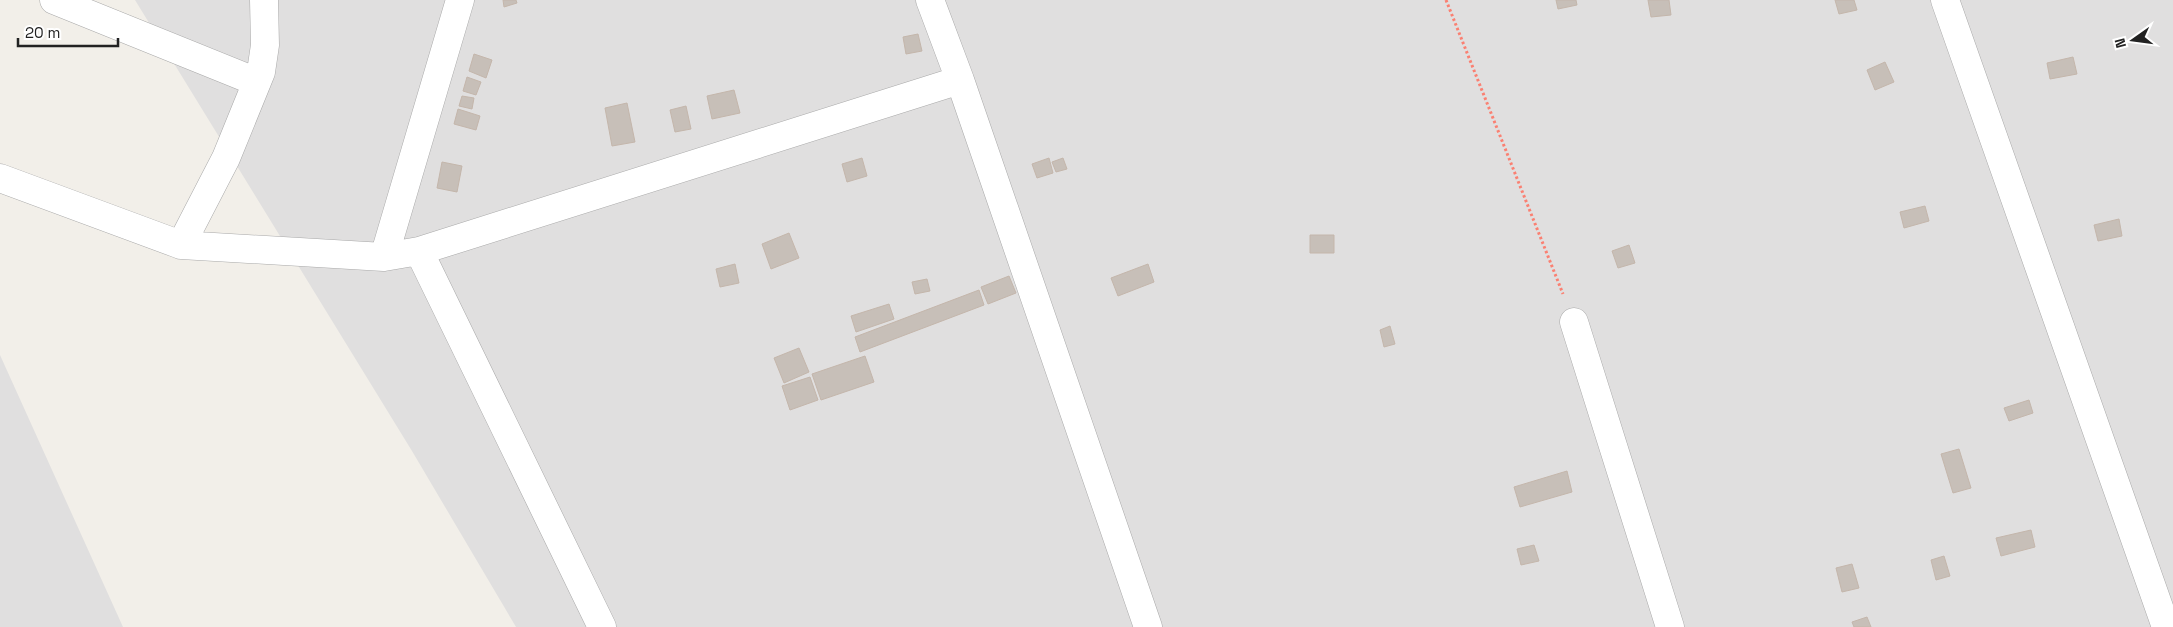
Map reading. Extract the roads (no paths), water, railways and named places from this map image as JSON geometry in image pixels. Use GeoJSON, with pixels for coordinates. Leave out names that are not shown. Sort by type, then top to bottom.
{"type":"FeatureCollection","features":[{"type":"Feature","properties":{"kind":"street"},"geometry":{"type":"LineString","coordinates":[[54,0],[257,82]]}},
{"type":"Feature","properties":{"kind":"street"},"geometry":{"type":"LineString","coordinates":[[181,245],[226,158],[261,72],[264,45],[264,0]]}},
{"type":"Feature","properties":{"kind":"street"},"geometry":{"type":"LineString","coordinates":[[384,257],[460,0]]}},
{"type":"Feature","properties":{"kind":"street"},"geometry":{"type":"LineString","coordinates":[[930,0],[960,80],[1148,627]]}},
{"type":"Feature","properties":{"kind":"street"},"geometry":{"type":"LineString","coordinates":[[1945,0],[2166,627]]}},
{"type":"Feature","properties":{"kind":"street"},"geometry":{"type":"LineString","coordinates":[[0,178],[181,245],[384,257],[420,251],[960,80]]}},
{"type":"Feature","properties":{"kind":"street"},"geometry":{"type":"LineString","coordinates":[[420,251],[602,627]]}},
{"type":"Feature","properties":{"kind":"street"},"geometry":{"type":"LineString","coordinates":[[1574,322],[1670,627]]}}]}
